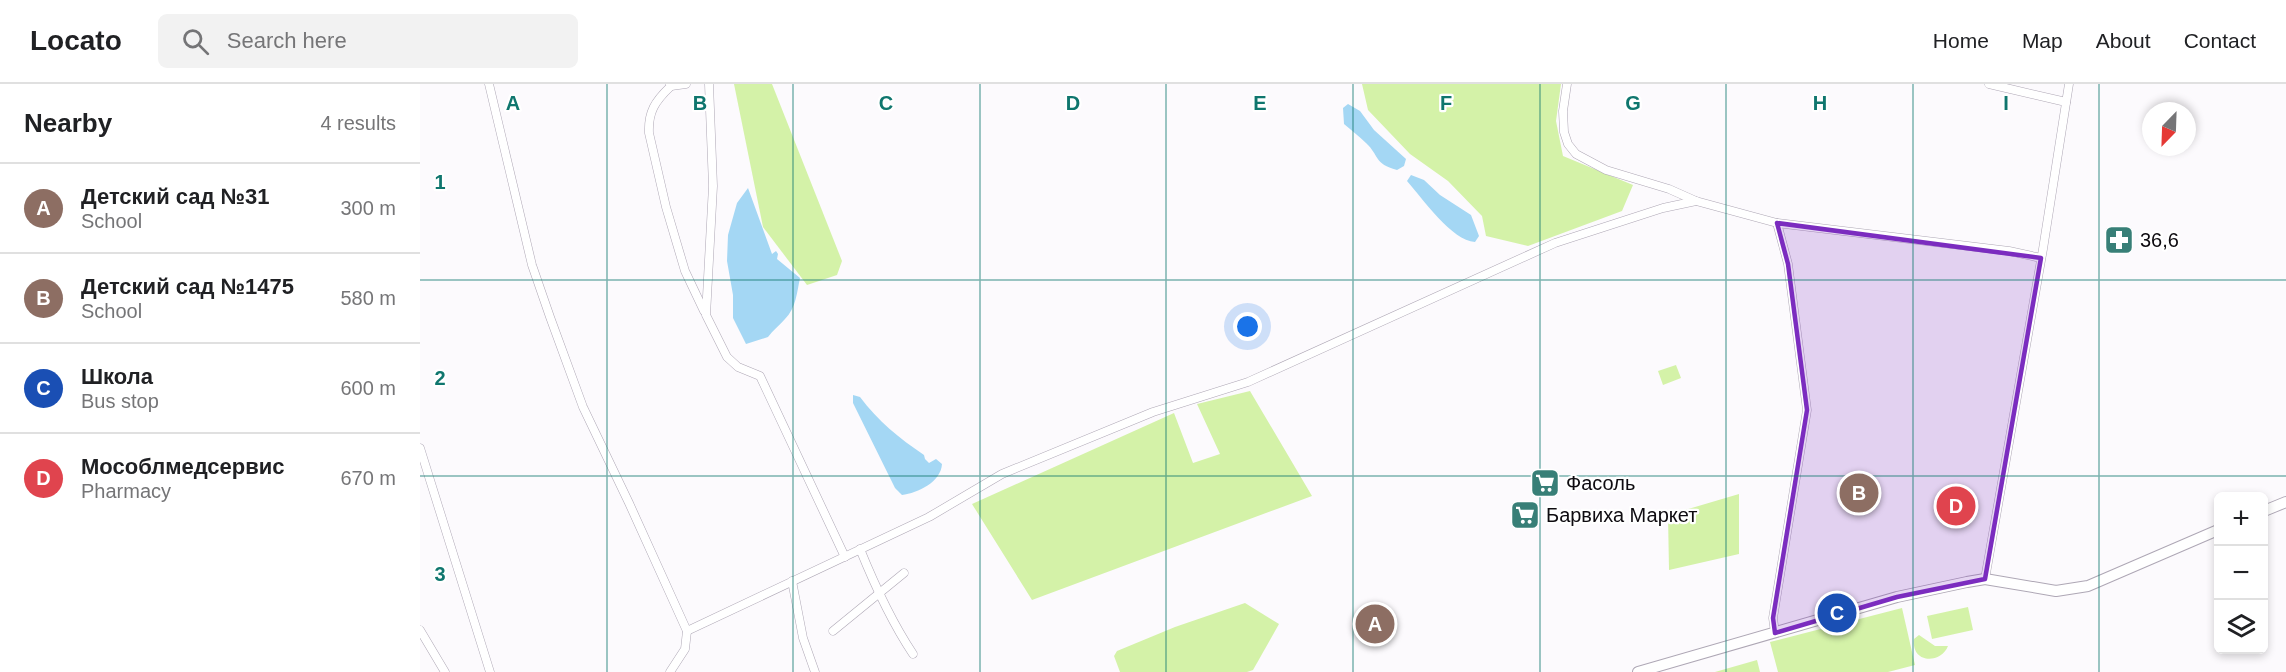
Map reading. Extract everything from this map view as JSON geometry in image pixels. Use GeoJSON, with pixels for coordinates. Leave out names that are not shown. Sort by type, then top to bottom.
{"type":"FeatureCollection","features":[{"type":"Feature","properties":{"kind":"main road"},"geometry":{"type":"LineString","coordinates":[[2268,509],[2286,502]]}},
{"type":"Feature","properties":{"kind":"main road"},"geometry":{"type":"LineString","coordinates":[[1638,672],[1897,597],[1985,579],[2056,591],[2088,586],[2214,532]]}},
{"type":"Feature","properties":{"kind":"street"},"geometry":{"type":"LineString","coordinates":[[489,84],[532,265],[550,317],[583,407],[687,632],[685,649],[670,672]]}},
{"type":"Feature","properties":{"kind":"street"},"geometry":{"type":"LineString","coordinates":[[686,84],[670,85],[651,108],[648,122],[666,207],[685,271],[727,357],[738,367],[760,376],[845,556]]}},
{"type":"Feature","properties":{"kind":"street"},"geometry":{"type":"LineString","coordinates":[[706,315],[713,186],[710,84]]}},
{"type":"Feature","properties":{"kind":"street"},"geometry":{"type":"LineString","coordinates":[[1567,84],[1563,111],[1564,132],[1568,144],[1576,154],[1606,170],[1669,189],[1696,201],[1777,223],[2008,251],[2041,258]]}},
{"type":"Feature","properties":{"kind":"street"},"geometry":{"type":"LineString","coordinates":[[1989,84],[2066,102]]}},
{"type":"Feature","properties":{"kind":"street"},"geometry":{"type":"LineString","coordinates":[[1985,579],[2069,84]]}},
{"type":"Feature","properties":{"kind":"street"},"geometry":{"type":"LineString","coordinates":[[687,632],[929,516],[1002,474],[1152,412],[1248,382],[1555,243],[1641,214],[1696,201]]}},
{"type":"Feature","properties":{"kind":"street"},"geometry":{"type":"LineString","coordinates":[[1775,633],[1773,618],[1807,410],[1788,264],[1777,223]]}},
{"type":"Feature","properties":{"kind":"street"},"geometry":{"type":"LineString","coordinates":[[420,448],[490,672]]}},
{"type":"Feature","properties":{"kind":"street"},"geometry":{"type":"LineString","coordinates":[[860,549],[893,624],[913,654]]}},
{"type":"Feature","properties":{"kind":"street"},"geometry":{"type":"LineString","coordinates":[[833,631],[904,573]]}},
{"type":"Feature","properties":{"kind":"street"},"geometry":{"type":"LineString","coordinates":[[792,581],[803,638],[815,672]]}},
{"type":"Feature","properties":{"kind":"street"},"geometry":{"type":"LineString","coordinates":[[420,630],[445,672]]}},
{"type":"Feature","properties":{"kind":"highlighted area"},"geometry":{"type":"Polygon","coordinates":[[[1777,223],[2041,258],[1985,579],[1897,597],[1775,633],[1773,618],[1807,410],[1788,264],[1777,223]]]}},
{"type":"Feature","properties":{"kind":"green space"},"geometry":{"type":"Polygon","coordinates":[[[734,84],[772,84],[842,261],[837,275],[807,285],[763,227],[734,84]]]}},
{"type":"Feature","properties":{"kind":"green space"},"geometry":{"type":"Polygon","coordinates":[[[1362,84],[1561,84],[1556,121],[1563,156],[1633,185],[1622,211],[1528,246],[1486,236],[1482,216],[1448,181],[1410,154],[1368,110],[1362,84]]]}},
{"type":"Feature","properties":{"kind":"green space"},"geometry":{"type":"Polygon","coordinates":[[[1676,365],[1681,378],[1663,385],[1658,371],[1676,365]]]}},
{"type":"Feature","properties":{"kind":"green space"},"geometry":{"type":"Polygon","coordinates":[[[1250,391],[1312,496],[1032,600],[972,504],[1174,413],[1193,463],[1220,454],[1197,404],[1250,391]]]}},
{"type":"Feature","properties":{"kind":"green space"},"geometry":{"type":"Polygon","coordinates":[[[1739,494],[1739,554],[1669,570],[1668,515],[1739,494]]]}},
{"type":"Feature","properties":{"kind":"green space"},"geometry":{"type":"Polygon","coordinates":[[[1245,603],[1279,624],[1253,670],[1247,672],[1120,672],[1114,656],[1117,651],[1175,627],[1245,603]]]}},
{"type":"Feature","properties":{"kind":"green space"},"geometry":{"type":"Polygon","coordinates":[[[1968,607],[1973,630],[1932,639],[1927,616],[1968,607]]]}},
{"type":"Feature","properties":{"kind":"green space"},"geometry":{"type":"Polygon","coordinates":[[[1902,608],[1915,665],[1888,672],[1778,672],[1770,642],[1902,608]]]}},
{"type":"Feature","properties":{"kind":"green space"},"geometry":{"type":"Polygon","coordinates":[[[1919,635],[1935,646],[1948,646],[1939,656],[1927,659],[1917,653],[1914,647],[1914,639],[1919,635]]]}},
{"type":"Feature","properties":{"kind":"green space"},"geometry":{"type":"Polygon","coordinates":[[[1757,660],[1760,672],[1715,672],[1757,660]]]}},
{"type":"Feature","properties":{"kind":"water"},"geometry":{"type":"Polygon","coordinates":[[[1348,104],[1360,111],[1374,130],[1406,159],[1404,166],[1397,170],[1384,165],[1370,147],[1344,124],[1343,108],[1348,104]]]}},
{"type":"Feature","properties":{"kind":"water"},"geometry":{"type":"Polygon","coordinates":[[[1411,175],[1424,180],[1440,195],[1471,215],[1479,236],[1475,242],[1466,240],[1447,227],[1407,181],[1411,175]]]}},
{"type":"Feature","properties":{"kind":"water"},"geometry":{"type":"Polygon","coordinates":[[[748,188],[772,254],[776,251],[777,259],[800,278],[796,300],[789,315],[768,337],[746,344],[733,318],[733,295],[727,261],[728,235],[737,203],[748,188]]]}},
{"type":"Feature","properties":{"kind":"water"},"geometry":{"type":"Polygon","coordinates":[[[853,395],[860,397],[898,436],[924,455],[929,463],[936,459],[942,464],[938,476],[933,481],[915,492],[902,495],[895,488],[853,403],[853,395]]]}},
{"type":"Feature","properties":{"kind":"place","name":"36,6"},"geometry":{"type":"Point","coordinates":[2119,240]}},
{"type":"Feature","properties":{"kind":"place","name":"Фасоль"},"geometry":{"type":"Point","coordinates":[1545,483]}},
{"type":"Feature","properties":{"kind":"place","name":"Детский сад №1475"},"geometry":{"type":"Point","coordinates":[1859,493]}},
{"type":"Feature","properties":{"kind":"place","name":"Мособлмедсервис"},"geometry":{"type":"Point","coordinates":[1956,506]}},
{"type":"Feature","properties":{"kind":"place","name":"Барвиха Маркет"},"geometry":{"type":"Point","coordinates":[1525,515]}},
{"type":"Feature","properties":{"kind":"place","name":"Школа"},"geometry":{"type":"Point","coordinates":[1837,613]}},
{"type":"Feature","properties":{"kind":"place","name":"Детский сад №31"},"geometry":{"type":"Point","coordinates":[1375,624]}}]}
